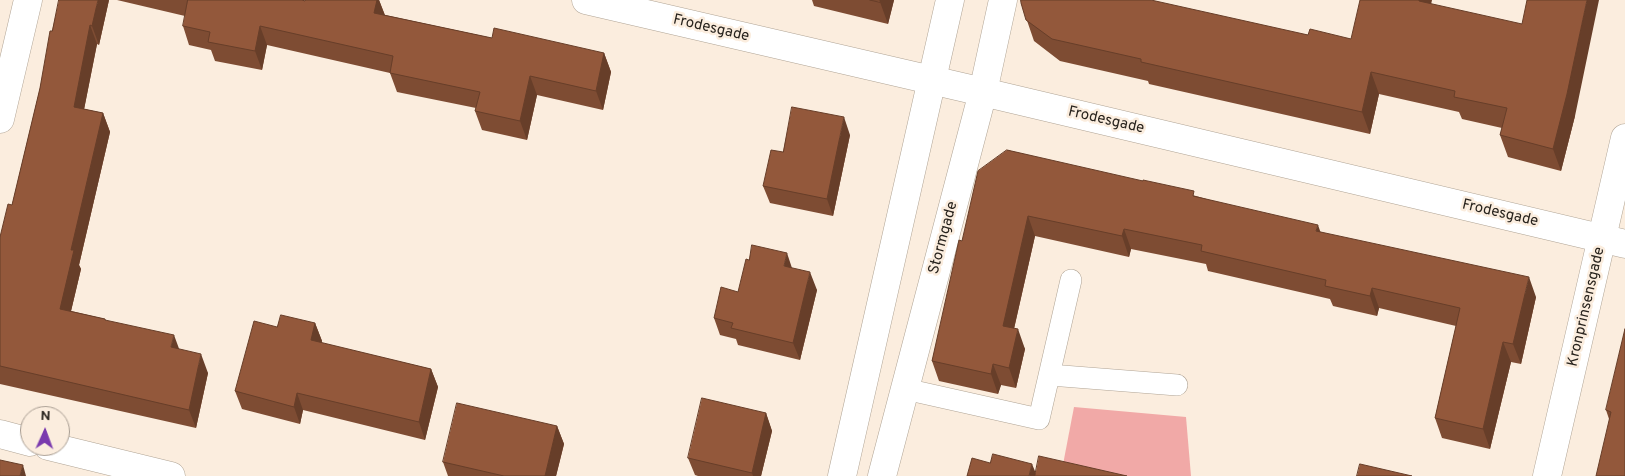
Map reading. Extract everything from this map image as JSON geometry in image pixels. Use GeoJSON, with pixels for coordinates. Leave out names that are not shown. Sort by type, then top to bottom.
{"type":"FeatureCollection","features":[{"type":"Feature","properties":{"kind":"street"},"geometry":{"type":"LineString","coordinates":[[0,119],[28,0]]}},
{"type":"Feature","properties":{"kind":"street","name":"Frodesgade"},"geometry":{"type":"LineString","coordinates":[[586,0],[619,4],[1614,241]]}},
{"type":"Feature","properties":{"kind":"street"},"geometry":{"type":"LineString","coordinates":[[842,476],[950,0]]}},
{"type":"Feature","properties":{"kind":"street","name":"Stormgade"},"geometry":{"type":"LineString","coordinates":[[882,476],[983,92],[1003,0]]}},
{"type":"Feature","properties":{"kind":"street","name":"Kronprinsensgade"},"geometry":{"type":"LineString","coordinates":[[1548,476],[1614,241],[1625,138]]}},
{"type":"Feature","properties":{"kind":"street"},"geometry":{"type":"LineString","coordinates":[[0,434],[20,439]]}},
{"type":"Feature","properties":{"kind":"street"},"geometry":{"type":"LineString","coordinates":[[70,451],[170,476]]}},
{"type":"Feature","properties":{"kind":"lane"},"geometry":{"type":"LineString","coordinates":[[905,389],[1039,419],[1071,280]]}},
{"type":"Feature","properties":{"kind":"lane"},"geometry":{"type":"LineString","coordinates":[[1050,375],[1177,385]]}},
{"type":"Feature","properties":{"kind":"shaded area"},"geometry":{"type":"Polygon","coordinates":[[[1074,407],[1186,417],[1191,476],[1061,475],[1074,407]]]}},
{"type":"Feature","properties":{"kind":"building"},"geometry":{"type":"Polygon","coordinates":[[[59,0],[98,0],[92,26],[90,25],[74,107],[103,113],[71,250],[74,250],[60,309],[174,335],[171,347],[201,354],[189,410],[0,366],[0,237],[8,204],[12,205],[40,88],[50,31],[52,31],[59,0]]]}},
{"type":"Feature","properties":{"kind":"building"},"geometry":{"type":"Polygon","coordinates":[[[188,0],[377,0],[374,13],[492,38],[494,28],[604,53],[596,91],[530,76],[520,121],[475,111],[480,92],[390,73],[393,56],[260,26],[255,51],[208,42],[210,32],[183,26],[188,0]]]}},
{"type":"Feature","properties":{"kind":"building"},"geometry":{"type":"Polygon","coordinates":[[[1021,0],[1151,0],[1308,35],[1310,29],[1351,39],[1360,0],[1419,0],[1522,24],[1527,0],[1587,0],[1553,149],[1500,135],[1507,108],[1454,97],[1455,91],[1371,72],[1362,112],[1141,62],[1141,59],[1052,39],[1026,20],[1021,0]]]}},
{"type":"Feature","properties":{"kind":"building"},"geometry":{"type":"Polygon","coordinates":[[[792,107],[844,117],[827,199],[763,186],[771,150],[783,152],[792,107]]]}},
{"type":"Feature","properties":{"kind":"building"},"geometry":{"type":"Polygon","coordinates":[[[1007,150],[1194,191],[1193,196],[1318,225],[1316,231],[1529,277],[1513,344],[1503,342],[1483,429],[1435,418],[1460,308],[1372,288],[1370,296],[1325,286],[1326,280],[1201,251],[1202,245],[1124,229],[1122,236],[1028,216],[1003,326],[1018,329],[1009,368],[993,364],[991,374],[932,361],[959,240],[962,241],[978,171],[1007,150]]]}},
{"type":"Feature","properties":{"kind":"building"},"geometry":{"type":"Polygon","coordinates":[[[752,245],[787,253],[784,266],[810,272],[793,343],[731,328],[733,323],[714,318],[721,287],[738,292],[746,259],[749,260],[752,245]]]}},
{"type":"Feature","properties":{"kind":"building"},"geometry":{"type":"Polygon","coordinates":[[[281,315],[315,323],[311,340],[431,369],[419,422],[297,393],[294,407],[235,391],[254,321],[277,327],[281,315]]]}},
{"type":"Feature","properties":{"kind":"building"},"geometry":{"type":"Polygon","coordinates":[[[1625,329],[1625,476],[1596,476],[1611,412],[1606,410],[1625,329]]]}},
{"type":"Feature","properties":{"kind":"building"},"geometry":{"type":"Polygon","coordinates":[[[702,398],[766,413],[752,473],[688,458],[702,398]]]}},
{"type":"Feature","properties":{"kind":"building"},"geometry":{"type":"Polygon","coordinates":[[[457,403],[557,426],[545,476],[504,476],[443,462],[457,403]]]}},
{"type":"Feature","properties":{"kind":"building"},"geometry":{"type":"Polygon","coordinates":[[[993,454],[1032,464],[1029,476],[967,476],[972,458],[990,463],[993,454]]]}},
{"type":"Feature","properties":{"kind":"building"},"geometry":{"type":"Polygon","coordinates":[[[1039,456],[1127,476],[1035,476],[1039,456]]]}},
{"type":"Feature","properties":{"kind":"building"},"geometry":{"type":"Polygon","coordinates":[[[0,460],[23,465],[20,476],[0,476],[0,460]]]}},
{"type":"Feature","properties":{"kind":"building"},"geometry":{"type":"Polygon","coordinates":[[[1360,464],[1412,476],[1357,476],[1360,464]]]}}]}
